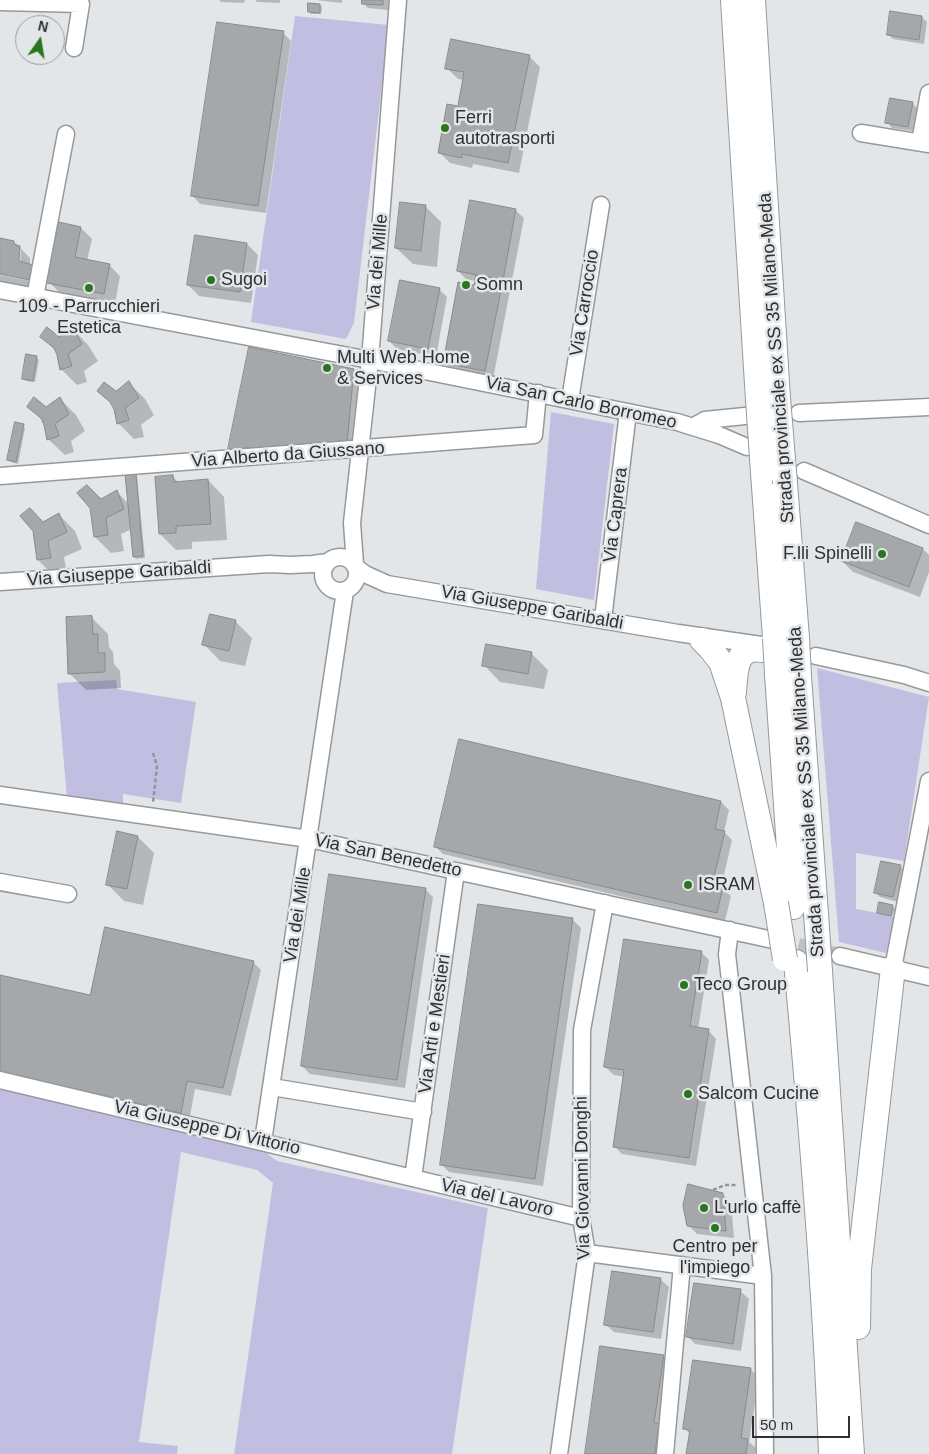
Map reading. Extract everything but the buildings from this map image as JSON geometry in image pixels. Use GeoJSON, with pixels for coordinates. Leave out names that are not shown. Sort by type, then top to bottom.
{"type":"FeatureCollection","features":[{"type":"Feature","properties":{"kind":"highway"},"geometry":{"type":"LineString","coordinates":[[733,0],[748,79]]}},
{"type":"Feature","properties":{"kind":"highway"},"geometry":{"type":"LineString","coordinates":[[748,79],[753,0]]}},
{"type":"Feature","properties":{"kind":"highway","name":"Strada provinciale ex SS 35 Milano-Meda"},"geometry":{"type":"LineString","coordinates":[[748,79],[752,131],[767,646]]}},
{"type":"Feature","properties":{"kind":"highway","name":"Strada provinciale ex SS 35 Milano-Meda"},"geometry":{"type":"LineString","coordinates":[[760,405],[794,477],[767,646]]}},
{"type":"Feature","properties":{"kind":"highway"},"geometry":{"type":"LineString","coordinates":[[702,640],[721,662],[733,698],[785,905]]}},
{"type":"Feature","properties":{"kind":"highway"},"geometry":{"type":"LineString","coordinates":[[733,698],[736,668],[740,659],[767,646]]}},
{"type":"Feature","properties":{"kind":"highway","name":"Strada provinciale ex SS 35 Milano-Meda"},"geometry":{"type":"LineString","coordinates":[[767,646],[802,668]]}},
{"type":"Feature","properties":{"kind":"highway","name":"Strada provinciale ex SS 35 Milano-Meda"},"geometry":{"type":"LineString","coordinates":[[802,668],[785,905],[785,954],[805,1060],[827,1366],[845,1451]]}},
{"type":"Feature","properties":{"kind":"highway","name":"Strada provinciale ex SS 35 Milano-Meda"},"geometry":{"type":"LineString","coordinates":[[802,668],[845,1451]]}},
{"type":"Feature","properties":{"kind":"highway"},"geometry":{"type":"LineString","coordinates":[[845,1451],[858,1378],[859,1269],[893,968]]}},
{"type":"Feature","properties":{"kind":"street","name":"Via dei Mille"},"geometry":{"type":"LineString","coordinates":[[356,566],[352,523],[370,360],[398,0]]}},
{"type":"Feature","properties":{"kind":"street"},"geometry":{"type":"LineString","coordinates":[[0,2],[81,4],[74,48]]}},
{"type":"Feature","properties":{"kind":"street"},"geometry":{"type":"LineString","coordinates":[[861,133],[925,143],[929,93]]}},
{"type":"Feature","properties":{"kind":"street"},"geometry":{"type":"LineString","coordinates":[[35,297],[66,134]]}},
{"type":"Feature","properties":{"kind":"street","name":"Via Carroccio"},"geometry":{"type":"LineString","coordinates":[[570,400],[600,205]]}},
{"type":"Feature","properties":{"kind":"street","name":"Via San Carlo Borromeo"},"geometry":{"type":"LineString","coordinates":[[0,290],[538,393],[694,426],[747,447]]}},
{"type":"Feature","properties":{"kind":"street","name":"Via Alberto da Giussano"},"geometry":{"type":"LineString","coordinates":[[0,476],[534,436],[538,393]]}},
{"type":"Feature","properties":{"kind":"street"},"geometry":{"type":"LineString","coordinates":[[694,426],[706,420],[760,405]]}},
{"type":"Feature","properties":{"kind":"street"},"geometry":{"type":"LineString","coordinates":[[799,413],[929,407]]}},
{"type":"Feature","properties":{"kind":"street","name":"Via Caprera"},"geometry":{"type":"LineString","coordinates":[[603,619],[628,412]]}},
{"type":"Feature","properties":{"kind":"street"},"geometry":{"type":"LineString","coordinates":[[794,477],[929,525]]}},
{"type":"Feature","properties":{"kind":"street","name":"Via dei Mille"},"geometry":{"type":"LineString","coordinates":[[333,559],[352,523]]}},
{"type":"Feature","properties":{"kind":"street"},"geometry":{"type":"LineString","coordinates":[[347,558],[356,566],[357,580],[338,588],[323,572],[333,559],[347,558]]}},
{"type":"Feature","properties":{"kind":"street","name":"Via Giuseppe Garibaldi"},"geometry":{"type":"LineString","coordinates":[[0,582],[269,564],[313,564],[333,559]]}},
{"type":"Feature","properties":{"kind":"street","name":"Via Giuseppe Garibaldi"},"geometry":{"type":"LineString","coordinates":[[269,564],[299,572],[338,588],[387,584],[678,633],[767,646]]}},
{"type":"Feature","properties":{"kind":"street","name":"Via Giuseppe Garibaldi"},"geometry":{"type":"LineString","coordinates":[[356,566],[365,574],[387,584]]}},
{"type":"Feature","properties":{"kind":"street","name":"Via dei Mille"},"geometry":{"type":"LineString","coordinates":[[263,1141],[340,629],[338,588]]}},
{"type":"Feature","properties":{"kind":"street","name":"Via Giuseppe Garibaldi"},"geometry":{"type":"LineString","coordinates":[[678,633],[702,640],[767,646]]}},
{"type":"Feature","properties":{"kind":"street"},"geometry":{"type":"LineString","coordinates":[[802,668],[863,667],[904,675],[929,683]]}},
{"type":"Feature","properties":{"kind":"street"},"geometry":{"type":"LineString","coordinates":[[904,675],[929,675]]}},
{"type":"Feature","properties":{"kind":"street"},"geometry":{"type":"LineString","coordinates":[[893,968],[929,781]]}},
{"type":"Feature","properties":{"kind":"street","name":"Via San Benedetto"},"geometry":{"type":"LineString","coordinates":[[0,795],[309,839],[730,930],[785,954]]}},
{"type":"Feature","properties":{"kind":"street","name":"Via Arti e Mestieri"},"geometry":{"type":"LineString","coordinates":[[413,1178],[456,871]]}},
{"type":"Feature","properties":{"kind":"street"},"geometry":{"type":"LineString","coordinates":[[0,882],[68,894]]}},
{"type":"Feature","properties":{"kind":"street","name":"Via Giovanni Donghi"},"geometry":{"type":"LineString","coordinates":[[559,1454],[587,1253],[581,1218],[582,1030],[605,903]]}},
{"type":"Feature","properties":{"kind":"street"},"geometry":{"type":"LineString","coordinates":[[730,930],[726,954],[763,1276],[766,1454]]}},
{"type":"Feature","properties":{"kind":"street"},"geometry":{"type":"LineString","coordinates":[[840,956],[929,977]]}},
{"type":"Feature","properties":{"kind":"street","name":"Via Giuseppe Di Vittorio"},"geometry":{"type":"LineString","coordinates":[[0,1080],[413,1178]]}},
{"type":"Feature","properties":{"kind":"street"},"geometry":{"type":"LineString","coordinates":[[272,1088],[423,1112]]}},
{"type":"Feature","properties":{"kind":"street","name":"Via del Lavoro"},"geometry":{"type":"LineString","coordinates":[[413,1178],[581,1218]]}},
{"type":"Feature","properties":{"kind":"street"},"geometry":{"type":"LineString","coordinates":[[587,1253],[763,1276]]}},
{"type":"Feature","properties":{"kind":"street"},"geometry":{"type":"LineString","coordinates":[[665,1454],[682,1265]]}},
{"type":"Feature","properties":{"kind":"path"},"geometry":{"type":"LineString","coordinates":[[152,816],[157,766],[153,753]]}},
{"type":"Feature","properties":{"kind":"path"},"geometry":{"type":"LineString","coordinates":[[713,1190],[725,1186],[752,1184]]}},
{"type":"Feature","properties":{"kind":"shaded area"},"geometry":{"type":"Polygon","coordinates":[[[295,16],[389,25],[354,323],[346,339],[251,322],[295,16]]]}},
{"type":"Feature","properties":{"kind":"shaded area"},"geometry":{"type":"Polygon","coordinates":[[[551,412],[614,424],[594,600],[536,589],[551,412]]]}},
{"type":"Feature","properties":{"kind":"shaded area"},"geometry":{"type":"Polygon","coordinates":[[[817,668],[929,697],[904,861],[856,853],[856,909],[894,916],[886,953],[839,942],[817,668]]]}},
{"type":"Feature","properties":{"kind":"shaded area"},"geometry":{"type":"Polygon","coordinates":[[[116,680],[117,689],[196,702],[181,803],[123,794],[123,804],[67,798],[57,683],[116,680]]]}},
{"type":"Feature","properties":{"kind":"shaded area"},"geometry":{"type":"Polygon","coordinates":[[[0,1088],[262,1150],[277,1161],[488,1208],[452,1454],[234,1454],[273,1183],[257,1170],[181,1152],[139,1442],[178,1446],[177,1454],[0,1454],[0,1088]]]}},
{"type":"Feature","properties":{"kind":"tunnel"},"geometry":{"type":"LineString","coordinates":[[775,940],[840,956]]}},
{"type":"Feature","properties":{"kind":"place","name":"Ferri autotrasporti"},"geometry":{"type":"Point","coordinates":[445,128]}},
{"type":"Feature","properties":{"kind":"place","name":"Sugoi"},"geometry":{"type":"Point","coordinates":[211,280]}},
{"type":"Feature","properties":{"kind":"place","name":"Somn"},"geometry":{"type":"Point","coordinates":[466,285]}},
{"type":"Feature","properties":{"kind":"place","name":"109 - Parrucchieri Estetica"},"geometry":{"type":"Point","coordinates":[89,288]}},
{"type":"Feature","properties":{"kind":"place","name":"Multi Web Home & Services"},"geometry":{"type":"Point","coordinates":[327,368]}},
{"type":"Feature","properties":{"kind":"place","name":"F.lli Spinelli"},"geometry":{"type":"Point","coordinates":[882,554]}},
{"type":"Feature","properties":{"kind":"place","name":"ISRAM"},"geometry":{"type":"Point","coordinates":[688,885]}},
{"type":"Feature","properties":{"kind":"place","name":"Teco Group"},"geometry":{"type":"Point","coordinates":[684,985]}},
{"type":"Feature","properties":{"kind":"place","name":"Salcom Cucine"},"geometry":{"type":"Point","coordinates":[688,1094]}},
{"type":"Feature","properties":{"kind":"place","name":"L'urlo caffè"},"geometry":{"type":"Point","coordinates":[704,1208]}},
{"type":"Feature","properties":{"kind":"place","name":"Centro per l'impiego"},"geometry":{"type":"Point","coordinates":[715,1228]}}]}
